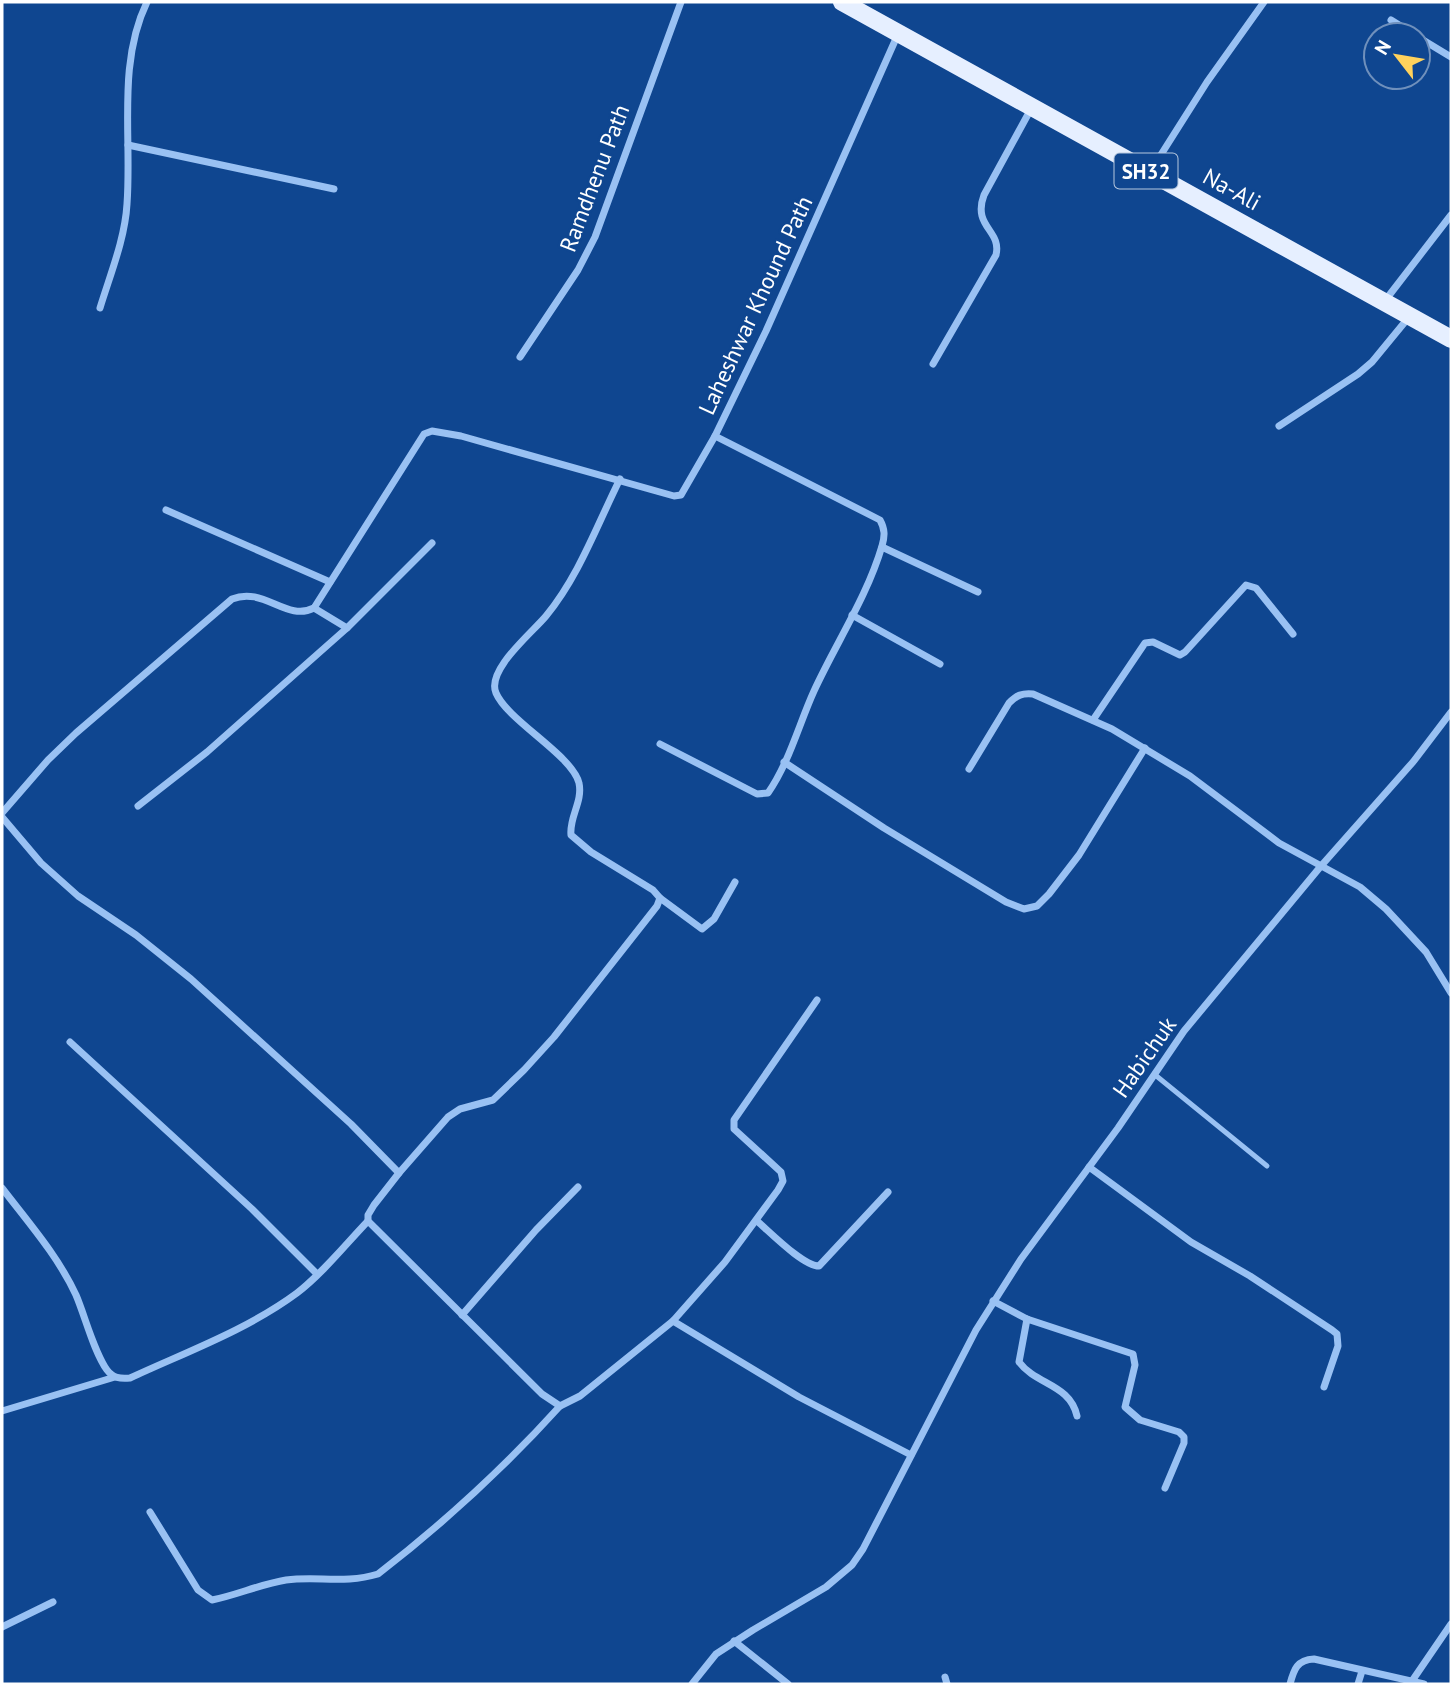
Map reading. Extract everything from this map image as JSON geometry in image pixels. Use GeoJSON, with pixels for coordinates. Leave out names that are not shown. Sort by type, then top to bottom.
{"type":"FeatureCollection","features":[{"type":"Feature","properties":{"kind":"main road","name":"Na-Ali"},"geometry":{"type":"LineString","coordinates":[[842,2],[1451,339]]}},
{"type":"Feature","properties":{"kind":"street"},"geometry":{"type":"LineString","coordinates":[[100,308],[125,219],[130,65],[137,28],[147,2]]}},
{"type":"Feature","properties":{"kind":"street","name":"Ramdhenu Path"},"geometry":{"type":"LineString","coordinates":[[520,357],[578,270],[595,237],[681,2]]}},
{"type":"Feature","properties":{"kind":"street"},"geometry":{"type":"LineString","coordinates":[[1150,173],[1207,82],[1264,2]]}},
{"type":"Feature","properties":{"kind":"street","name":"Laheshwar Khound Path"},"geometry":{"type":"LineString","coordinates":[[882,547],[884,528],[880,520],[715,436],[785,289],[898,33]]}},
{"type":"Feature","properties":{"kind":"street"},"geometry":{"type":"LineString","coordinates":[[1432,46],[1451,57]]}},
{"type":"Feature","properties":{"kind":"street"},"geometry":{"type":"LineString","coordinates":[[933,364],[996,255],[997,243],[983,221],[980,208],[984,195],[1032,107]]}},
{"type":"Feature","properties":{"kind":"street"},"geometry":{"type":"LineString","coordinates":[[128,145],[334,189]]}},
{"type":"Feature","properties":{"kind":"street"},"geometry":{"type":"LineString","coordinates":[[1384,302],[1451,215]]}},
{"type":"Feature","properties":{"kind":"street"},"geometry":{"type":"LineString","coordinates":[[1279,426],[1365,368],[1382,353],[1409,316]]}},
{"type":"Feature","properties":{"kind":"street"},"geometry":{"type":"LineString","coordinates":[[399,1172],[351,1124],[191,979],[41,863],[2,815],[48,760],[76,733],[232,599],[243,595],[253,596],[296,612],[314,608],[424,434],[432,431],[461,436],[674,496],[681,495],[715,436]]}},
{"type":"Feature","properties":{"kind":"street"},"geometry":{"type":"LineString","coordinates":[[620,479],[566,588],[547,615],[501,665],[495,685],[496,693],[504,705],[561,759],[577,778],[579,798],[570,827],[574,840],[653,890],[702,929],[714,919],[735,882]]}},
{"type":"Feature","properties":{"kind":"street"},"geometry":{"type":"LineString","coordinates":[[166,510],[330,582]]}},
{"type":"Feature","properties":{"kind":"street"},"geometry":{"type":"LineString","coordinates":[[138,806],[207,752],[347,628],[432,543]]}},
{"type":"Feature","properties":{"kind":"street"},"geometry":{"type":"LineString","coordinates":[[660,744],[762,795],[768,793],[882,547],[978,592]]}},
{"type":"Feature","properties":{"kind":"street"},"geometry":{"type":"LineString","coordinates":[[1093,720],[1145,643],[1153,642],[1180,655],[1245,585],[1256,588],[1293,634]]}},
{"type":"Feature","properties":{"kind":"street"},"geometry":{"type":"LineString","coordinates":[[314,608],[347,628]]}},
{"type":"Feature","properties":{"kind":"street"},"geometry":{"type":"LineString","coordinates":[[852,615],[940,664]]}},
{"type":"Feature","properties":{"kind":"street"},"geometry":{"type":"LineString","coordinates":[[969,769],[1009,703],[1024,693],[1033,694],[1093,720],[1190,776],[1272,838],[1360,887],[1386,909],[1426,952],[1451,993]]}},
{"type":"Feature","properties":{"kind":"street","name":"Habichuk"},"geometry":{"type":"LineString","coordinates":[[692,1684],[716,1654],[826,1587],[845,1572],[863,1549],[993,1301],[1021,1259],[1184,1031],[1239,962],[1406,770],[1451,712]]}},
{"type":"Feature","properties":{"kind":"street"},"geometry":{"type":"LineString","coordinates":[[784,762],[884,828],[1006,902],[1024,909],[1037,906],[1064,876],[1145,748]]}},
{"type":"Feature","properties":{"kind":"street"},"geometry":{"type":"LineString","coordinates":[[2,1411],[115,1377],[130,1378],[243,1325],[298,1292],[368,1221],[368,1215],[374,1205],[399,1172],[448,1117],[460,1110],[493,1100],[524,1070],[554,1037],[643,926],[660,898]]}},
{"type":"Feature","properties":{"kind":"street"},"geometry":{"type":"LineString","coordinates":[[150,1512],[198,1590],[212,1600],[285,1580],[329,1581],[377,1574],[461,1506],[517,1454],[560,1406],[580,1396],[673,1321],[757,1221],[783,1181],[781,1172],[734,1129],[734,1120],[817,1000]]}},
{"type":"Feature","properties":{"kind":"street"},"geometry":{"type":"LineString","coordinates":[[70,1042],[252,1209],[317,1274]]}},
{"type":"Feature","properties":{"kind":"street"},"geometry":{"type":"LineString","coordinates":[[1089,1167],[1191,1242],[1250,1276],[1337,1334],[1338,1346],[1324,1387]]}},
{"type":"Feature","properties":{"kind":"street"},"geometry":{"type":"LineString","coordinates":[[462,1315],[536,1230],[578,1187]]}},
{"type":"Feature","properties":{"kind":"street"},"geometry":{"type":"LineString","coordinates":[[2,1188],[46,1245],[65,1276],[75,1293],[104,1366],[115,1377]]}},
{"type":"Feature","properties":{"kind":"street"},"geometry":{"type":"LineString","coordinates":[[757,1221],[804,1261],[814,1267],[819,1266],[888,1192]]}},
{"type":"Feature","properties":{"kind":"street"},"geometry":{"type":"LineString","coordinates":[[368,1221],[542,1394],[560,1406]]}},
{"type":"Feature","properties":{"kind":"street"},"geometry":{"type":"LineString","coordinates":[[993,1301],[1027,1319],[1133,1354],[1135,1365],[1125,1407],[1140,1420],[1184,1437],[1166,1488]]}},
{"type":"Feature","properties":{"kind":"street"},"geometry":{"type":"LineString","coordinates":[[1027,1319],[1018,1362],[1066,1395],[1077,1416]]}},
{"type":"Feature","properties":{"kind":"street"},"geometry":{"type":"LineString","coordinates":[[673,1321],[799,1397],[911,1455]]}},
{"type":"Feature","properties":{"kind":"street"},"geometry":{"type":"LineString","coordinates":[[2,1627],[53,1602]]}},
{"type":"Feature","properties":{"kind":"street"},"geometry":{"type":"LineString","coordinates":[[1412,1681],[1451,1625]]}},
{"type":"Feature","properties":{"kind":"street"},"geometry":{"type":"LineString","coordinates":[[734,1641],[788,1684]]}},
{"type":"Feature","properties":{"kind":"street"},"geometry":{"type":"LineString","coordinates":[[1290,1684],[1298,1663],[1305,1659],[1314,1659],[1424,1684]]}},
{"type":"Feature","properties":{"kind":"street"},"geometry":{"type":"LineString","coordinates":[[1358,1684],[1362,1671]]}},
{"type":"Feature","properties":{"kind":"lane"},"geometry":{"type":"LineString","coordinates":[[1154,1074],[1267,1166]]}}]}
